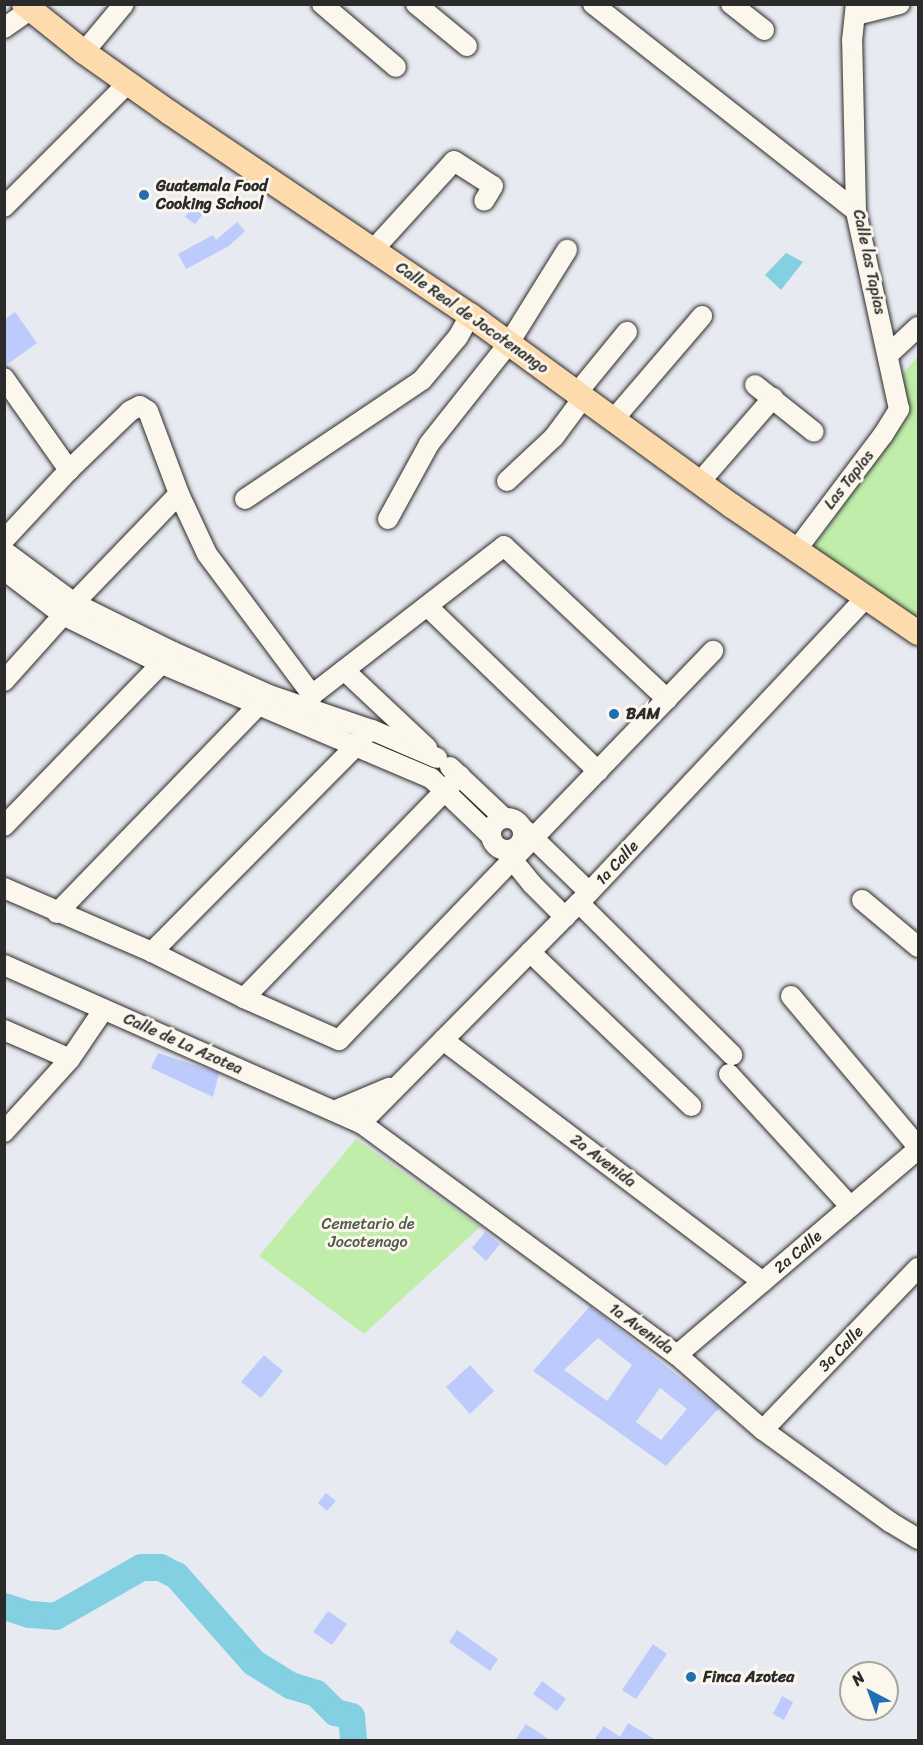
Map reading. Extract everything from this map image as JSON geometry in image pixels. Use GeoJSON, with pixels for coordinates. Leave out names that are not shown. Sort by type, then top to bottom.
{"type":"FeatureCollection","features":[{"type":"Feature","properties":{"kind":"main road","name":"Calle Real de Jocotenango"},"geometry":{"type":"LineString","coordinates":[[28,7],[84,52],[128,83],[470,315],[699,483],[918,633]]}},
{"type":"Feature","properties":{"kind":"street"},"geometry":{"type":"LineString","coordinates":[[84,52],[124,4]]}},
{"type":"Feature","properties":{"kind":"street"},"geometry":{"type":"LineString","coordinates":[[322,4],[396,67]]}},
{"type":"Feature","properties":{"kind":"street"},"geometry":{"type":"LineString","coordinates":[[416,4],[467,46]]}},
{"type":"Feature","properties":{"kind":"street"},"geometry":{"type":"LineString","coordinates":[[593,4],[856,212]]}},
{"type":"Feature","properties":{"kind":"street"},"geometry":{"type":"LineString","coordinates":[[731,4],[764,30]]}},
{"type":"Feature","properties":{"kind":"street"},"geometry":{"type":"LineString","coordinates":[[856,10],[900,4]]}},
{"type":"Feature","properties":{"kind":"street"},"geometry":{"type":"LineString","coordinates":[[4,28],[28,7]]}},
{"type":"Feature","properties":{"kind":"street","name":"Calle las Tapias"},"geometry":{"type":"LineString","coordinates":[[856,10],[852,41],[856,212],[889,354],[899,409]]}},
{"type":"Feature","properties":{"kind":"street"},"geometry":{"type":"LineString","coordinates":[[4,207],[128,83]]}},
{"type":"Feature","properties":{"kind":"street"},"geometry":{"type":"LineString","coordinates":[[373,250],[454,161],[493,186],[484,201]]}},
{"type":"Feature","properties":{"kind":"street"},"geometry":{"type":"LineString","coordinates":[[388,519],[429,444],[509,343],[567,250]]}},
{"type":"Feature","properties":{"kind":"street"},"geometry":{"type":"LineString","coordinates":[[245,499],[422,380],[458,337],[470,315]]}},
{"type":"Feature","properties":{"kind":"street"},"geometry":{"type":"LineString","coordinates":[[613,420],[702,316]]}},
{"type":"Feature","properties":{"kind":"street"},"geometry":{"type":"LineString","coordinates":[[889,354],[918,327]]}},
{"type":"Feature","properties":{"kind":"street"},"geometry":{"type":"LineString","coordinates":[[507,481],[554,436],[627,332]]}},
{"type":"Feature","properties":{"kind":"street"},"geometry":{"type":"LineString","coordinates":[[755,385],[814,432]]}},
{"type":"Feature","properties":{"kind":"street"},"geometry":{"type":"LineString","coordinates":[[7,388],[69,470]]}},
{"type":"Feature","properties":{"kind":"street"},"geometry":{"type":"LineString","coordinates":[[699,483],[773,398]]}},
{"type":"Feature","properties":{"kind":"street"},"geometry":{"type":"LineString","coordinates":[[4,540],[69,470],[130,411],[140,406],[148,411],[179,494],[207,554],[310,700]]}},
{"type":"Feature","properties":{"kind":"street","name":"Las Tapias"},"geometry":{"type":"LineString","coordinates":[[797,549],[883,435],[899,409]]}},
{"type":"Feature","properties":{"kind":"street"},"geometry":{"type":"LineString","coordinates":[[4,681],[68,609],[179,494]]}},
{"type":"Feature","properties":{"kind":"street"},"geometry":{"type":"LineString","coordinates":[[310,700],[344,670],[504,546],[667,699]]}},
{"type":"Feature","properties":{"kind":"street"},"geometry":{"type":"LineString","coordinates":[[4,551],[68,609]]}},
{"type":"Feature","properties":{"kind":"street"},"geometry":{"type":"LineString","coordinates":[[4,570],[68,609],[167,658],[264,700],[355,747],[431,778],[503,849],[565,917]]}},
{"type":"Feature","properties":{"kind":"street","name":"1a Calle"},"geometry":{"type":"LineString","coordinates":[[361,1123],[565,917],[867,596]]}},
{"type":"Feature","properties":{"kind":"street"},"geometry":{"type":"LineString","coordinates":[[427,606],[598,771]]}},
{"type":"Feature","properties":{"kind":"street"},"geometry":{"type":"LineString","coordinates":[[4,888],[57,913],[152,952],[244,998],[336,1040],[342,1039],[503,849],[528,834],[598,771],[713,651]]}},
{"type":"Feature","properties":{"kind":"street"},"geometry":{"type":"LineString","coordinates":[[4,826],[167,658]]}},
{"type":"Feature","properties":{"kind":"street"},"geometry":{"type":"LineString","coordinates":[[344,670],[504,818],[518,821],[731,1065],[851,1207]]}},
{"type":"Feature","properties":{"kind":"street"},"geometry":{"type":"LineString","coordinates":[[57,913],[264,700],[310,700],[437,758]]}},
{"type":"Feature","properties":{"kind":"street"},"geometry":{"type":"LineString","coordinates":[[152,952],[372,730]]}},
{"type":"Feature","properties":{"kind":"street"},"geometry":{"type":"LineString","coordinates":[[244,998],[460,775]]}},
{"type":"Feature","properties":{"kind":"street"},"geometry":{"type":"LineString","coordinates":[[503,849],[495,823],[504,818]]}},
{"type":"Feature","properties":{"kind":"street"},"geometry":{"type":"LineString","coordinates":[[862,900],[918,947]]}},
{"type":"Feature","properties":{"kind":"street"},"geometry":{"type":"LineString","coordinates":[[530,952],[691,1106]]}},
{"type":"Feature","properties":{"kind":"street","name":"Calle de La Azotea"},"geometry":{"type":"LineString","coordinates":[[4,965],[361,1123]]}},
{"type":"Feature","properties":{"kind":"street"},"geometry":{"type":"LineString","coordinates":[[791,996],[918,1148]]}},
{"type":"Feature","properties":{"kind":"street"},"geometry":{"type":"LineString","coordinates":[[4,1132],[70,1059],[104,1009]]}},
{"type":"Feature","properties":{"kind":"street"},"geometry":{"type":"LineString","coordinates":[[4,1030],[70,1059]]}},
{"type":"Feature","properties":{"kind":"street","name":"2a Avenida"},"geometry":{"type":"LineString","coordinates":[[443,1040],[763,1282]]}},
{"type":"Feature","properties":{"kind":"street"},"geometry":{"type":"LineString","coordinates":[[334,1111],[397,1085]]}},
{"type":"Feature","properties":{"kind":"street","name":"1a Avenida"},"geometry":{"type":"LineString","coordinates":[[361,1123],[677,1355],[763,1430],[890,1522],[918,1539]]}},
{"type":"Feature","properties":{"kind":"street","name":"2a Calle"},"geometry":{"type":"LineString","coordinates":[[677,1355],[918,1148]]}},
{"type":"Feature","properties":{"kind":"street","name":"3a Calle"},"geometry":{"type":"LineString","coordinates":[[763,1430],[918,1268]]}},
{"type":"Feature","properties":{"kind":"green space"},"geometry":{"type":"Polygon","coordinates":[[[918,356],[918,623],[812,549],[909,415],[901,376],[918,356]]]}},
{"type":"Feature","properties":{"kind":"green space","name":"Cemetario de Jocotenago"},"geometry":{"type":"Polygon","coordinates":[[[356,1139],[480,1227],[364,1334],[259,1256],[356,1139]]]}},
{"type":"Feature","properties":{"kind":"water"},"geometry":{"type":"Polygon","coordinates":[[[786,253],[803,262],[781,290],[765,275],[786,253]]]}},
{"type":"Feature","properties":{"kind":"building"},"geometry":{"type":"Polygon","coordinates":[[[194,205],[204,213],[195,224],[185,217],[194,205]]]}},
{"type":"Feature","properties":{"kind":"building"},"geometry":{"type":"Polygon","coordinates":[[[237,222],[245,231],[229,246],[186,269],[178,254],[213,235],[216,240],[237,222]]]}},
{"type":"Feature","properties":{"kind":"building"},"geometry":{"type":"Polygon","coordinates":[[[15,312],[37,343],[5,366],[4,320],[15,312]]]}},
{"type":"Feature","properties":{"kind":"building"},"geometry":{"type":"Polygon","coordinates":[[[158,1053],[219,1073],[213,1097],[151,1068],[158,1053]]]}},
{"type":"Feature","properties":{"kind":"building"},"geometry":{"type":"Polygon","coordinates":[[[485,1232],[500,1244],[486,1261],[472,1248],[485,1232]]]}},
{"type":"Feature","properties":{"kind":"building"},"geometry":{"type":"Polygon","coordinates":[[[590,1306],[719,1408],[666,1466],[533,1371],[590,1306]],[[598,1338],[564,1370],[607,1401],[632,1365],[598,1338]],[[660,1388],[636,1422],[661,1440],[687,1409],[660,1388]]]}},
{"type":"Feature","properties":{"kind":"building"},"geometry":{"type":"Polygon","coordinates":[[[264,1355],[283,1371],[261,1398],[241,1382],[264,1355]]]}},
{"type":"Feature","properties":{"kind":"building"},"geometry":{"type":"Polygon","coordinates":[[[470,1365],[494,1391],[470,1414],[446,1387],[470,1365]]]}},
{"type":"Feature","properties":{"kind":"building"},"geometry":{"type":"Polygon","coordinates":[[[326,1493],[336,1501],[327,1511],[318,1503],[326,1493]]]}},
{"type":"Feature","properties":{"kind":"building"},"geometry":{"type":"Polygon","coordinates":[[[328,1611],[347,1624],[332,1645],[313,1632],[328,1611]]]}},
{"type":"Feature","properties":{"kind":"building"},"geometry":{"type":"Polygon","coordinates":[[[457,1630],[498,1659],[490,1671],[449,1642],[457,1630]]]}},
{"type":"Feature","properties":{"kind":"building"},"geometry":{"type":"Polygon","coordinates":[[[653,1644],[667,1654],[636,1699],[622,1690],[653,1644]]]}},
{"type":"Feature","properties":{"kind":"building"},"geometry":{"type":"Polygon","coordinates":[[[542,1681],[566,1699],[557,1711],[533,1694],[542,1681]]]}},
{"type":"Feature","properties":{"kind":"building"},"geometry":{"type":"Polygon","coordinates":[[[782,1696],[793,1702],[784,1720],[773,1714],[782,1696]]]}},
{"type":"Feature","properties":{"kind":"building"},"geometry":{"type":"Polygon","coordinates":[[[628,1723],[656,1740],[594,1740],[604,1726],[620,1737],[628,1723]]]}},
{"type":"Feature","properties":{"kind":"building"},"geometry":{"type":"Polygon","coordinates":[[[526,1724],[550,1740],[515,1740],[526,1724]]]}},
{"type":"Feature","properties":{"kind":"waterway"},"geometry":{"type":"LineString","coordinates":[[4,1606],[29,1614],[55,1616],[141,1567],[160,1567],[176,1575],[253,1662],[290,1685],[316,1693],[335,1712],[351,1716],[353,1740]]}},
{"type":"Feature","properties":{"kind":"place","name":"Guatemala Food Cooking School"},"geometry":{"type":"Point","coordinates":[144,195]}},
{"type":"Feature","properties":{"kind":"place","name":"BAM"},"geometry":{"type":"Point","coordinates":[614,714]}},
{"type":"Feature","properties":{"kind":"place","name":"Finca Azotea"},"geometry":{"type":"Point","coordinates":[691,1677]}}]}
